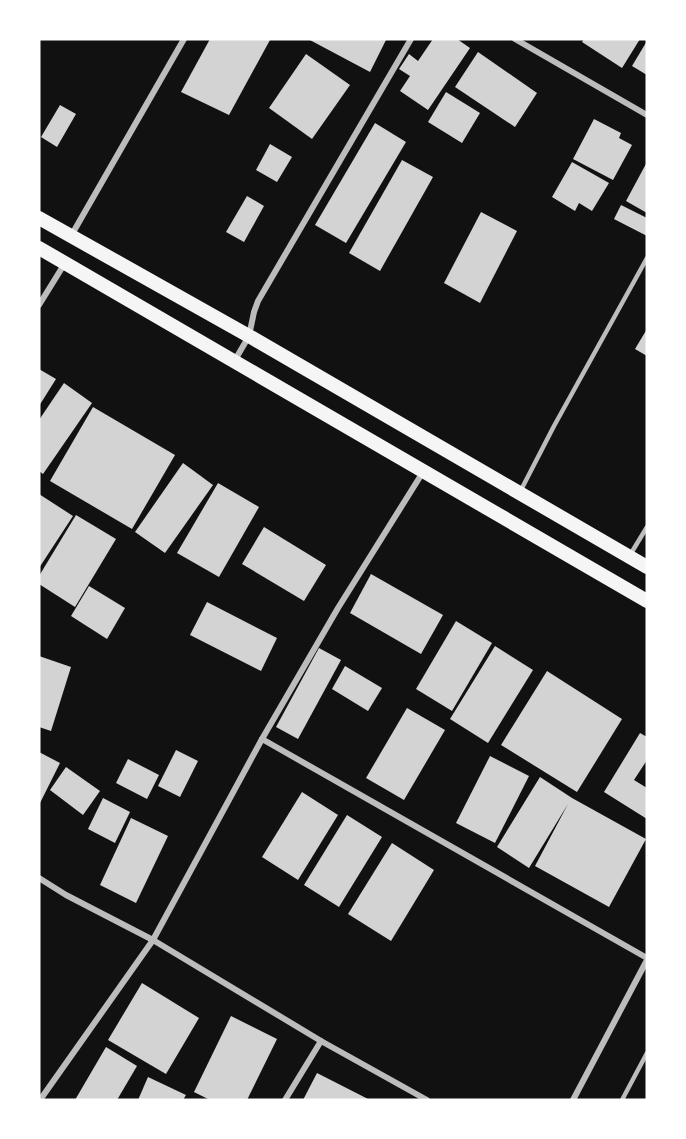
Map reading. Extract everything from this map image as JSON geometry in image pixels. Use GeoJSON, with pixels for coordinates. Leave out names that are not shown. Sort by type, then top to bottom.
{"type":"FeatureCollection","features":[{"type":"Feature","properties":{"kind":"main road"},"geometry":{"type":"LineString","coordinates":[[39,218],[249,336],[647,567]]}},
{"type":"Feature","properties":{"kind":"main road"},"geometry":{"type":"LineString","coordinates":[[39,248],[647,601]]}},
{"type":"Feature","properties":{"kind":"street"},"geometry":{"type":"LineString","coordinates":[[71,237],[184,39]]}},
{"type":"Feature","properties":{"kind":"street"},"geometry":{"type":"LineString","coordinates":[[235,360],[249,336],[258,301],[411,39]]}},
{"type":"Feature","properties":{"kind":"street"},"geometry":{"type":"LineString","coordinates":[[515,39],[647,115]]}},
{"type":"Feature","properties":{"kind":"street"},"geometry":{"type":"LineString","coordinates":[[39,305],[65,263]]}},
{"type":"Feature","properties":{"kind":"street"},"geometry":{"type":"LineString","coordinates":[[40,1100],[153,940],[262,739],[338,609],[423,472]]}},
{"type":"Feature","properties":{"kind":"street"},"geometry":{"type":"LineString","coordinates":[[262,739],[647,959],[573,1100]]}},
{"type":"Feature","properties":{"kind":"street"},"geometry":{"type":"LineString","coordinates":[[39,878],[66,895],[153,940],[321,1041],[427,1100]]}},
{"type":"Feature","properties":{"kind":"street"},"geometry":{"type":"LineString","coordinates":[[285,1100],[321,1041]]}},
{"type":"Feature","properties":{"kind":"lane"},"geometry":{"type":"LineString","coordinates":[[520,492],[647,258]]}},
{"type":"Feature","properties":{"kind":"lane"},"geometry":{"type":"LineString","coordinates":[[629,556],[647,527]]}},
{"type":"Feature","properties":{"kind":"lane"},"geometry":{"type":"LineString","coordinates":[[622,1100],[647,1053]]}},
{"type":"Feature","properties":{"kind":"building"},"geometry":{"type":"Polygon","coordinates":[[[210,39],[270,40],[229,115],[181,92],[210,39]]]}},
{"type":"Feature","properties":{"kind":"building"},"geometry":{"type":"Polygon","coordinates":[[[308,39],[384,39],[386,40],[370,72],[308,39]]]}},
{"type":"Feature","properties":{"kind":"building"},"geometry":{"type":"Polygon","coordinates":[[[433,39],[457,39],[470,48],[428,110],[400,91],[410,76],[399,69],[409,54],[418,61],[433,39]]]}},
{"type":"Feature","properties":{"kind":"building"},"geometry":{"type":"Polygon","coordinates":[[[584,39],[640,39],[622,68],[582,42],[584,39]]]}},
{"type":"Feature","properties":{"kind":"building"},"geometry":{"type":"Polygon","coordinates":[[[647,41],[647,75],[632,66],[647,41]]]}},
{"type":"Feature","properties":{"kind":"building"},"geometry":{"type":"Polygon","coordinates":[[[478,52],[537,93],[515,127],[455,87],[478,52]]]}},
{"type":"Feature","properties":{"kind":"building"},"geometry":{"type":"Polygon","coordinates":[[[306,54],[350,85],[312,139],[269,108],[306,54]]]}},
{"type":"Feature","properties":{"kind":"building"},"geometry":{"type":"Polygon","coordinates":[[[446,92],[480,113],[462,143],[428,122],[446,92]]]}},
{"type":"Feature","properties":{"kind":"building"},"geometry":{"type":"Polygon","coordinates":[[[60,105],[76,114],[57,147],[41,137],[60,105]]]}},
{"type":"Feature","properties":{"kind":"building"},"geometry":{"type":"Polygon","coordinates":[[[594,119],[621,133],[619,138],[632,145],[613,180],[573,159],[594,119]]]}},
{"type":"Feature","properties":{"kind":"building"},"geometry":{"type":"Polygon","coordinates":[[[375,123],[406,142],[346,243],[315,225],[375,123]]]}},
{"type":"Feature","properties":{"kind":"building"},"geometry":{"type":"Polygon","coordinates":[[[270,144],[292,157],[277,182],[256,170],[270,144]]]}},
{"type":"Feature","properties":{"kind":"building"},"geometry":{"type":"Polygon","coordinates":[[[402,160],[433,177],[380,271],[349,253],[402,160]]]}},
{"type":"Feature","properties":{"kind":"building"},"geometry":{"type":"Polygon","coordinates":[[[572,162],[609,183],[592,211],[579,203],[575,211],[552,197],[572,162]]]}},
{"type":"Feature","properties":{"kind":"building"},"geometry":{"type":"Polygon","coordinates":[[[647,162],[647,213],[626,201],[647,162]]]}},
{"type":"Feature","properties":{"kind":"building"},"geometry":{"type":"Polygon","coordinates":[[[247,196],[264,206],[244,242],[226,232],[247,196]]]}},
{"type":"Feature","properties":{"kind":"building"},"geometry":{"type":"Polygon","coordinates":[[[621,205],[647,218],[647,236],[614,219],[621,205]]]}},
{"type":"Feature","properties":{"kind":"building"},"geometry":{"type":"Polygon","coordinates":[[[481,212],[517,231],[480,303],[444,283],[481,212]]]}},
{"type":"Feature","properties":{"kind":"building"},"geometry":{"type":"Polygon","coordinates":[[[647,329],[647,356],[635,349],[647,329]]]}},
{"type":"Feature","properties":{"kind":"building"},"geometry":{"type":"Polygon","coordinates":[[[39,369],[56,379],[39,406],[39,369]]]}},
{"type":"Feature","properties":{"kind":"building"},"geometry":{"type":"Polygon","coordinates":[[[64,383],[92,403],[43,474],[39,471],[39,420],[64,383]]]}},
{"type":"Feature","properties":{"kind":"building"},"geometry":{"type":"Polygon","coordinates":[[[93,407],[175,455],[132,529],[50,481],[93,407]]]}},
{"type":"Feature","properties":{"kind":"building"},"geometry":{"type":"Polygon","coordinates":[[[183,463],[213,485],[165,553],[135,532],[183,463]]]}},
{"type":"Feature","properties":{"kind":"building"},"geometry":{"type":"Polygon","coordinates":[[[218,483],[259,507],[219,577],[177,553],[218,483]]]}},
{"type":"Feature","properties":{"kind":"building"},"geometry":{"type":"Polygon","coordinates":[[[39,494],[73,516],[39,568],[39,494]]]}},
{"type":"Feature","properties":{"kind":"building"},"geometry":{"type":"Polygon","coordinates":[[[76,515],[116,539],[75,607],[39,584],[39,576],[76,515]]]}},
{"type":"Feature","properties":{"kind":"building"},"geometry":{"type":"Polygon","coordinates":[[[264,527],[326,565],[304,601],[242,564],[264,527]]]}},
{"type":"Feature","properties":{"kind":"building"},"geometry":{"type":"Polygon","coordinates":[[[371,574],[443,615],[421,654],[350,613],[371,574]]]}},
{"type":"Feature","properties":{"kind":"building"},"geometry":{"type":"Polygon","coordinates":[[[89,586],[125,608],[107,639],[71,616],[89,586]]]}},
{"type":"Feature","properties":{"kind":"building"},"geometry":{"type":"Polygon","coordinates":[[[207,602],[277,638],[261,671],[190,635],[207,602]]]}},
{"type":"Feature","properties":{"kind":"building"},"geometry":{"type":"Polygon","coordinates":[[[456,621],[492,643],[452,711],[416,689],[456,621]]]}},
{"type":"Feature","properties":{"kind":"building"},"geometry":{"type":"Polygon","coordinates":[[[495,646],[533,670],[488,743],[450,719],[495,646]]]}},
{"type":"Feature","properties":{"kind":"building"},"geometry":{"type":"Polygon","coordinates":[[[319,648],[341,660],[298,739],[276,727],[319,648]]]}},
{"type":"Feature","properties":{"kind":"building"},"geometry":{"type":"Polygon","coordinates":[[[39,656],[71,667],[51,731],[39,727],[39,656]]]}},
{"type":"Feature","properties":{"kind":"building"},"geometry":{"type":"Polygon","coordinates":[[[345,666],[382,688],[368,711],[332,689],[345,666]]]}},
{"type":"Feature","properties":{"kind":"building"},"geometry":{"type":"Polygon","coordinates":[[[547,671],[622,719],[577,792],[501,745],[547,671]]]}},
{"type":"Feature","properties":{"kind":"building"},"geometry":{"type":"Polygon","coordinates":[[[407,708],[445,730],[404,800],[366,778],[407,708]]]}},
{"type":"Feature","properties":{"kind":"building"},"geometry":{"type":"Polygon","coordinates":[[[640,733],[647,737],[647,760],[634,780],[647,788],[647,819],[604,792],[640,733]]]}},
{"type":"Feature","properties":{"kind":"building"},"geometry":{"type":"Polygon","coordinates":[[[176,750],[198,761],[180,797],[158,786],[176,750]]]}},
{"type":"Feature","properties":{"kind":"building"},"geometry":{"type":"Polygon","coordinates":[[[39,752],[60,763],[39,805],[39,752]]]}},
{"type":"Feature","properties":{"kind":"building"},"geometry":{"type":"Polygon","coordinates":[[[490,756],[529,776],[495,843],[456,823],[490,756]]]}},
{"type":"Feature","properties":{"kind":"building"},"geometry":{"type":"Polygon","coordinates":[[[128,759],[159,775],[147,799],[116,783],[128,759]]]}},
{"type":"Feature","properties":{"kind":"building"},"geometry":{"type":"Polygon","coordinates":[[[66,767],[100,791],[83,815],[50,790],[66,767]]]}},
{"type":"Feature","properties":{"kind":"building"},"geometry":{"type":"Polygon","coordinates":[[[540,777],[572,798],[646,839],[609,907],[535,866],[568,804],[529,868],[497,847],[540,777]]]}},
{"type":"Feature","properties":{"kind":"building"},"geometry":{"type":"Polygon","coordinates":[[[302,792],[338,815],[298,880],[262,857],[302,792]]]}},
{"type":"Feature","properties":{"kind":"building"},"geometry":{"type":"Polygon","coordinates":[[[103,798],[130,812],[115,843],[88,829],[103,798]]]}},
{"type":"Feature","properties":{"kind":"building"},"geometry":{"type":"Polygon","coordinates":[[[347,815],[382,837],[339,907],[304,885],[347,815]]]}},
{"type":"Feature","properties":{"kind":"building"},"geometry":{"type":"Polygon","coordinates":[[[131,818],[168,836],[136,903],[100,885],[131,818]]]}},
{"type":"Feature","properties":{"kind":"building"},"geometry":{"type":"Polygon","coordinates":[[[392,843],[434,870],[391,941],[348,914],[392,843]]]}},
{"type":"Feature","properties":{"kind":"building"},"geometry":{"type":"Polygon","coordinates":[[[142,983],[199,1018],[166,1074],[108,1040],[142,983]]]}},
{"type":"Feature","properties":{"kind":"building"},"geometry":{"type":"Polygon","coordinates":[[[231,1016],[277,1039],[247,1100],[210,1100],[194,1092],[231,1016]]]}},
{"type":"Feature","properties":{"kind":"building"},"geometry":{"type":"Polygon","coordinates":[[[106,1047],[137,1066],[117,1100],[75,1100],[106,1047]]]}},
{"type":"Feature","properties":{"kind":"building"},"geometry":{"type":"Polygon","coordinates":[[[317,1073],[370,1100],[303,1100],[317,1073]]]}},
{"type":"Feature","properties":{"kind":"building"},"geometry":{"type":"Polygon","coordinates":[[[148,1077],[186,1095],[183,1100],[138,1100],[148,1077]]]}}]}
